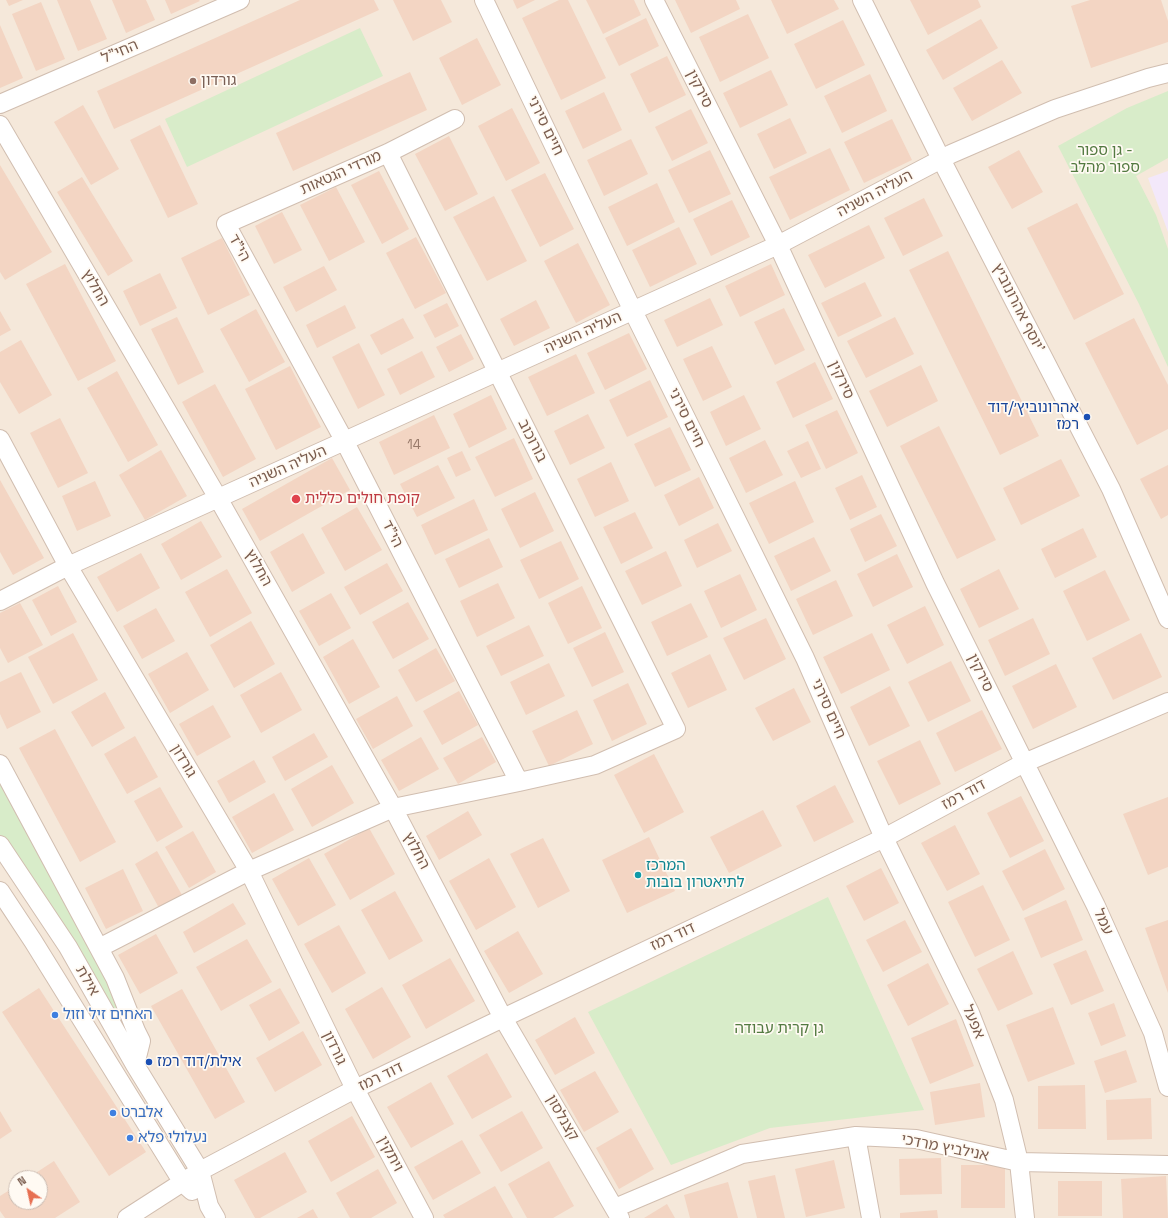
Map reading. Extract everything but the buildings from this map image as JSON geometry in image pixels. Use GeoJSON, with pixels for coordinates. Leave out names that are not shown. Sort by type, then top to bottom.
{"type":"FeatureCollection","features":[{"type":"Feature","properties":{"kind":"street","name":"החי\"ל"},"geometry":{"type":"LineString","coordinates":[[0,104],[240,0]]}},
{"type":"Feature","properties":{"kind":"street","name":"חיים סירני"},"geometry":{"type":"LineString","coordinates":[[484,0],[633,311],[805,658],[884,838]]}},
{"type":"Feature","properties":{"kind":"street","name":"סירקין"},"geometry":{"type":"LineString","coordinates":[[654,0],[778,245],[935,583],[1024,763]]}},
{"type":"Feature","properties":{"kind":"street","name":"יוסף אהרונוביץ'"},"geometry":{"type":"LineString","coordinates":[[862,0],[941,159],[1111,489],[1168,619]]}},
{"type":"Feature","properties":{"kind":"street","name":"העליה השניה"},"geometry":{"type":"LineString","coordinates":[[0,601],[68,566],[778,245],[941,159],[1055,109],[1148,78],[1168,73]]}},
{"type":"Feature","properties":{"kind":"street","name":"מורדי הגטאות"},"geometry":{"type":"LineString","coordinates":[[226,224],[388,153],[455,119]]}},
{"type":"Feature","properties":{"kind":"street","name":"החלוץ"},"geometry":{"type":"LineString","coordinates":[[0,125],[218,498],[393,808],[503,1018]]}},
{"type":"Feature","properties":{"kind":"street","name":"בורוכוב"},"geometry":{"type":"LineString","coordinates":[[388,153],[676,729],[595,765],[519,782]]}},
{"type":"Feature","properties":{"kind":"street","name":"הי\"ד"},"geometry":{"type":"LineString","coordinates":[[226,224],[345,442],[519,782]]}},
{"type":"Feature","properties":{"kind":"street","name":"גורדון"},"geometry":{"type":"LineString","coordinates":[[0,439],[68,566],[249,871],[355,1089]]}},
{"type":"Feature","properties":{"kind":"street","name":"דוד רמז"},"geometry":{"type":"LineString","coordinates":[[127,1218],[200,1171],[355,1089],[884,838],[1024,763],[1168,702]]}},
{"type":"Feature","properties":{"kind":"street","name":"עמל"},"geometry":{"type":"LineString","coordinates":[[1024,763],[1096,906],[1150,1026],[1168,1087]]}},
{"type":"Feature","properties":{"kind":"street"},"geometry":{"type":"LineString","coordinates":[[0,764],[115,978],[141,1041],[135,1065]]}},
{"type":"Feature","properties":{"kind":"street"},"geometry":{"type":"LineString","coordinates":[[99,948],[249,871],[393,808],[519,782]]}},
{"type":"Feature","properties":{"kind":"street","name":"אפעל"},"geometry":{"type":"LineString","coordinates":[[884,838],[970,1013],[1004,1100],[1019,1162],[1024,1218]]}},
{"type":"Feature","properties":{"kind":"street","name":"אילת"},"geometry":{"type":"LineString","coordinates":[[0,845],[68,947],[135,1065],[200,1171],[213,1212]]}},
{"type":"Feature","properties":{"kind":"street","name":"אילת"},"geometry":{"type":"LineString","coordinates":[[0,891],[33,941],[183,1183],[213,1212]]}},
{"type":"Feature","properties":{"kind":"street","name":"קצנלסון"},"geometry":{"type":"LineString","coordinates":[[503,1018],[617,1213]]}},
{"type":"Feature","properties":{"kind":"street","name":"ויתקין"},"geometry":{"type":"LineString","coordinates":[[355,1089],[424,1218]]}},
{"type":"Feature","properties":{"kind":"street"},"geometry":{"type":"LineString","coordinates":[[856,1136],[871,1218]]}},
{"type":"Feature","properties":{"kind":"street","name":"אנילביץ מרדכי"},"geometry":{"type":"LineString","coordinates":[[617,1213],[742,1154],[856,1136],[916,1139],[1019,1162],[1168,1165]]}},
{"type":"Feature","properties":{"kind":"shaded area"},"geometry":{"type":"Polygon","coordinates":[[[0,0],[1168,0],[1168,1218],[0,1218],[0,0]]]}},
{"type":"Feature","properties":{"kind":"shaded area"},"geometry":{"type":"Polygon","coordinates":[[[1168,171],[1168,232],[1148,178],[1168,171]]]}},
{"type":"Feature","properties":{"kind":"green space"},"geometry":{"type":"Polygon","coordinates":[[[360,28],[383,76],[187,167],[165,119],[360,28]]]}},
{"type":"Feature","properties":{"kind":"green space","name":"גן ספור - ספור מהלב"},"geometry":{"type":"Polygon","coordinates":[[[1168,91],[1168,158],[1136,176],[1156,215],[1168,249],[1168,367],[1139,304],[1058,146],[1127,108],[1168,91]]]}},
{"type":"Feature","properties":{"kind":"green space"},"geometry":{"type":"Polygon","coordinates":[[[0,771],[137,1039],[128,1045],[0,846],[0,771]]]}},
{"type":"Feature","properties":{"kind":"green space","name":"גן קרית עבודה"},"geometry":{"type":"Polygon","coordinates":[[[828,897],[924,1110],[770,1128],[671,1165],[588,1012],[828,897]]]}},
{"type":"Feature","properties":{"kind":"place","name":"גורדון"},"geometry":{"type":"Point","coordinates":[193,81]}},
{"type":"Feature","properties":{"kind":"place","name":"אהרונוביץ׳/דוד רמז"},"geometry":{"type":"Point","coordinates":[1087,417]}},
{"type":"Feature","properties":{"kind":"place","name":"קופת חולים כללית"},"geometry":{"type":"Point","coordinates":[296,499]}},
{"type":"Feature","properties":{"kind":"place","name":"המרכז לתיאטרון בובות"},"geometry":{"type":"Point","coordinates":[638,875]}},
{"type":"Feature","properties":{"kind":"place","name":"האחים זיל וזול"},"geometry":{"type":"Point","coordinates":[55,1015]}},
{"type":"Feature","properties":{"kind":"place","name":"אילת/דוד רמז"},"geometry":{"type":"Point","coordinates":[149,1062]}},
{"type":"Feature","properties":{"kind":"place","name":"אלברט"},"geometry":{"type":"Point","coordinates":[113,1113]}},
{"type":"Feature","properties":{"kind":"place","name":"נעלולי פלא"},"geometry":{"type":"Point","coordinates":[130,1138]}}]}
